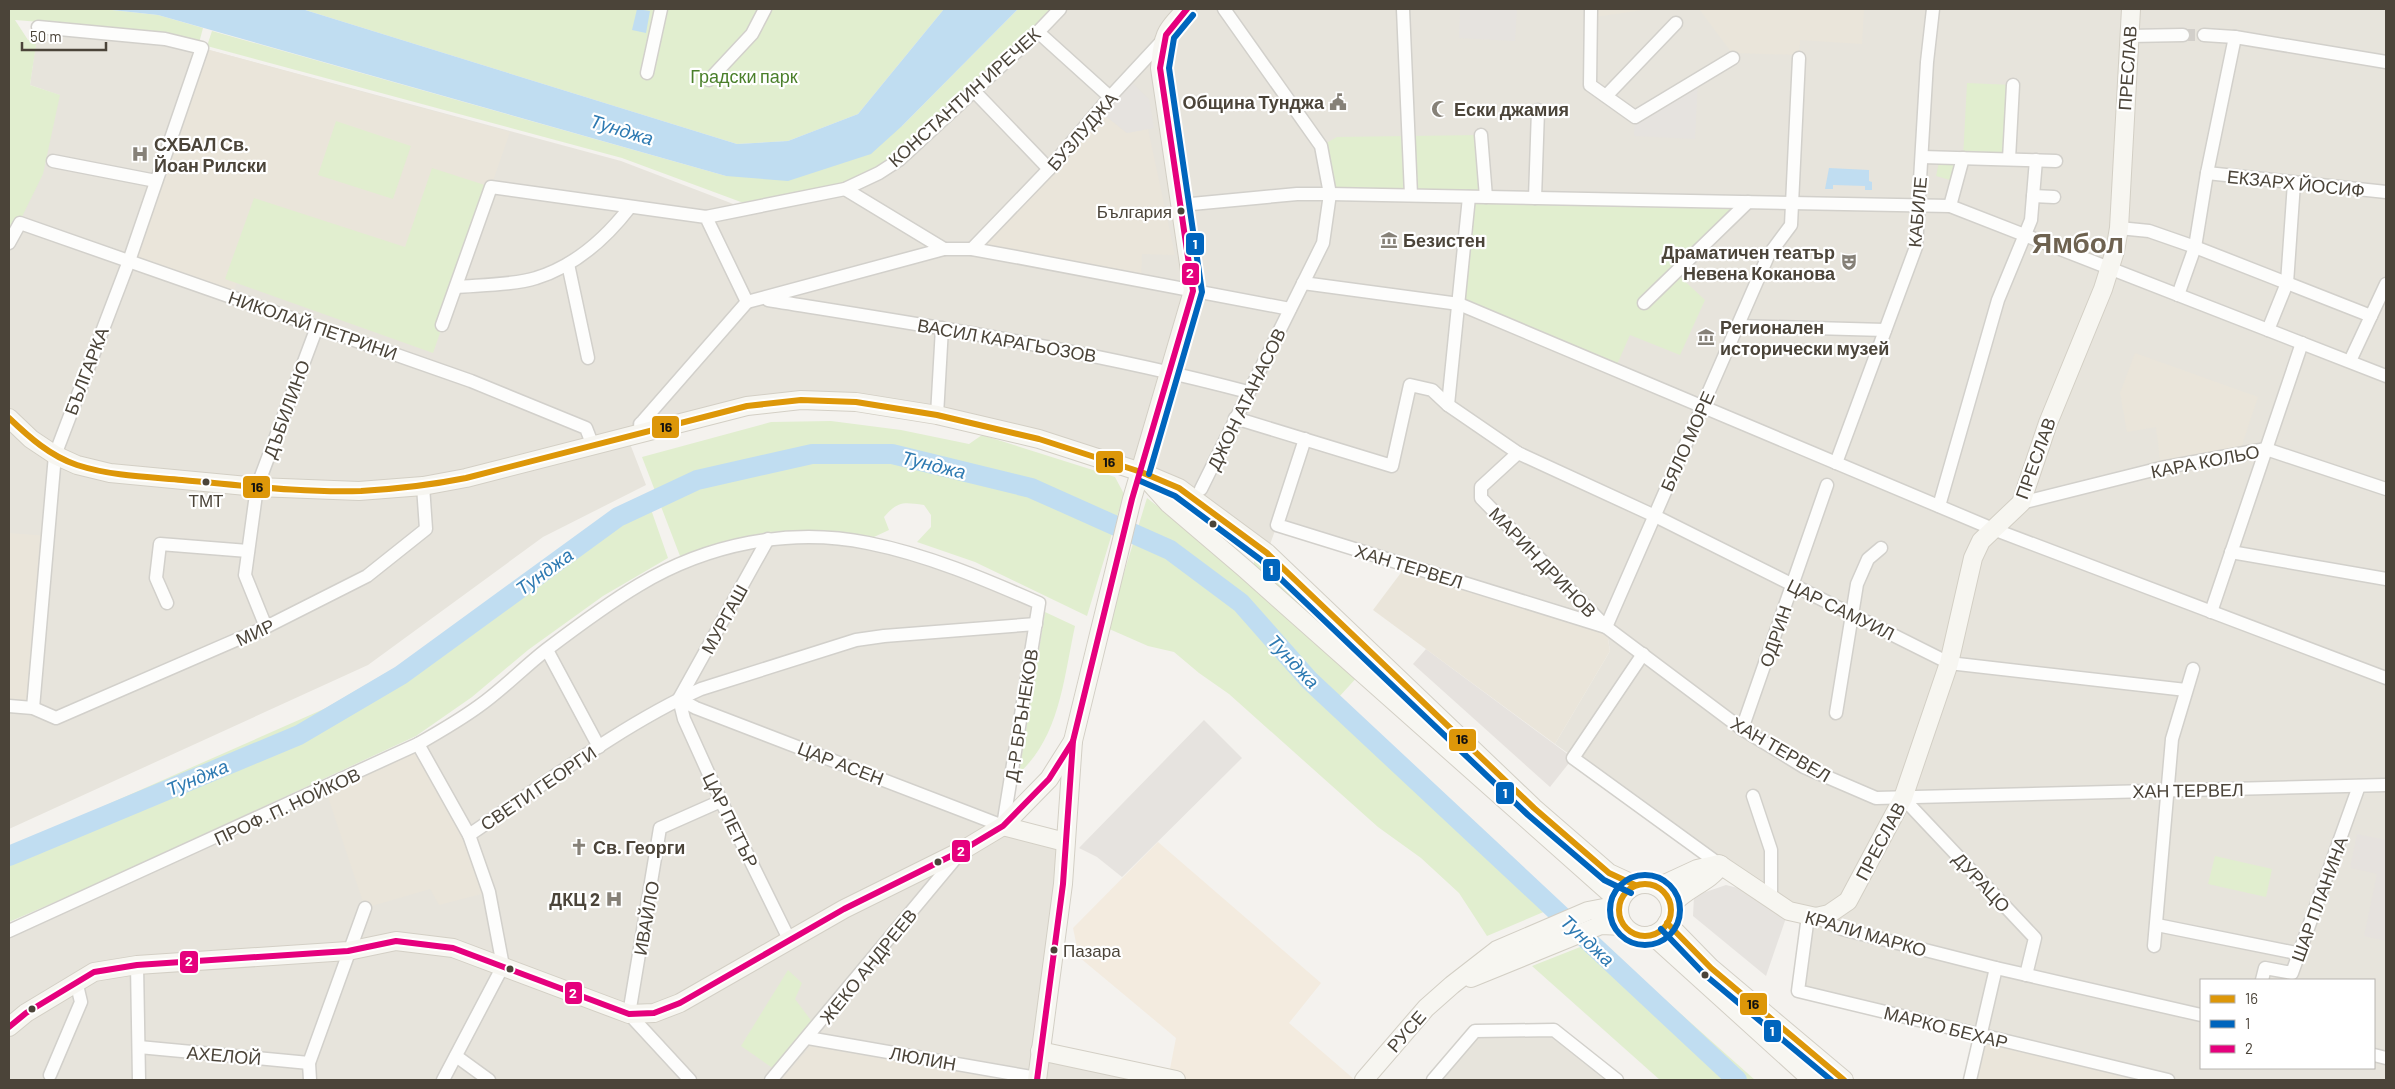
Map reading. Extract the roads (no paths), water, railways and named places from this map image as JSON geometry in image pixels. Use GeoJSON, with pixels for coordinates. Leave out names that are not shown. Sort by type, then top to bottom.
{"type":"FeatureCollection","features":[{"type":"Feature","properties":{"kind":"street"},"geometry":{"type":"LineString","coordinates":[[647,73],[661,9]]}},
{"type":"Feature","properties":{"kind":"street"},"geometry":{"type":"LineString","coordinates":[[709,80],[752,34],[765,9]]}},
{"type":"Feature","properties":{"kind":"street","name":"КОНСТАНТИН ИРЕЧЕК"},"geometry":{"type":"LineString","coordinates":[[456,288],[491,187],[706,217],[749,210],[845,189],[879,173],[899,160],[1038,32],[1060,9]]}},
{"type":"Feature","properties":{"kind":"street","name":"БУЗЛУДЖА"},"geometry":{"type":"LineString","coordinates":[[972,249],[1049,169],[1110,97],[1162,41],[1170,26],[1187,9]]}},
{"type":"Feature","properties":{"kind":"street","name":"ДЖОН АТАНАСОВ"},"geometry":{"type":"LineString","coordinates":[[1201,489],[1323,243],[1330,194],[1321,146],[1224,9]]}},
{"type":"Feature","properties":{"kind":"street"},"geometry":{"type":"LineString","coordinates":[[1403,9],[1411,195]]}},
{"type":"Feature","properties":{"kind":"street"},"geometry":{"type":"LineString","coordinates":[[1591,9],[1590,85],[1635,117],[1733,58]]}},
{"type":"Feature","properties":{"kind":"street","name":"КАБИЛЕ"},"geometry":{"type":"LineString","coordinates":[[1836,463],[1916,247],[1933,9]]}},
{"type":"Feature","properties":{"kind":"street","name":"ПРЕСЛАВ"},"geometry":{"type":"LineString","coordinates":[[1812,916],[1829,914],[1848,901],[1903,798],[1949,663],[1973,558],[1981,541],[2021,503],[2048,423],[2110,269],[2119,228],[2131,9]]}},
{"type":"Feature","properties":{"kind":"street"},"geometry":{"type":"LineString","coordinates":[[1606,96],[1676,23]]}},
{"type":"Feature","properties":{"kind":"street","name":"БЪЛГАРКА"},"geometry":{"type":"LineString","coordinates":[[32,708],[55,455],[128,261],[202,48],[165,39],[38,26]]}},
{"type":"Feature","properties":{"kind":"street"},"geometry":{"type":"LineString","coordinates":[[1038,32],[1110,97]]}},
{"type":"Feature","properties":{"kind":"street"},"geometry":{"type":"LineString","coordinates":[[2130,36],[2182,34]]}},
{"type":"Feature","properties":{"kind":"street"},"geometry":{"type":"LineString","coordinates":[[2204,35],[2235,38],[2386,62]]}},
{"type":"Feature","properties":{"kind":"street"},"geometry":{"type":"LineString","coordinates":[[2178,294],[2196,246],[2207,173],[2235,38]]}},
{"type":"Feature","properties":{"kind":"street"},"geometry":{"type":"LineString","coordinates":[[1037,1079],[1063,884],[1073,741],[1132,499],[1193,290],[1160,68],[1162,41]]}},
{"type":"Feature","properties":{"kind":"street","name":"БЯЛО МОРЕ"},"geometry":{"type":"LineString","coordinates":[[1606,626],[1768,256],[1790,224],[1799,58]]}},
{"type":"Feature","properties":{"kind":"street"},"geometry":{"type":"LineString","coordinates":[[2009,160],[2013,85]]}},
{"type":"Feature","properties":{"kind":"street"},"geometry":{"type":"LineString","coordinates":[[974,91],[1049,169]]}},
{"type":"Feature","properties":{"kind":"street"},"geometry":{"type":"LineString","coordinates":[[1535,198],[1538,110]]}},
{"type":"Feature","properties":{"kind":"street"},"geometry":{"type":"LineString","coordinates":[[1481,135],[1486,197]]}},
{"type":"Feature","properties":{"kind":"street"},"geometry":{"type":"LineString","coordinates":[[1922,157],[2056,161]]}},
{"type":"Feature","properties":{"kind":"street"},"geometry":{"type":"LineString","coordinates":[[1950,206],[1963,158]]}},
{"type":"Feature","properties":{"kind":"street"},"geometry":{"type":"LineString","coordinates":[[53,160],[156,181]]}},
{"type":"Feature","properties":{"kind":"street"},"geometry":{"type":"LineString","coordinates":[[1939,506],[1998,300],[2031,220],[2036,160]]}},
{"type":"Feature","properties":{"kind":"street","name":"ЕКЗАРХ ЙОСИФ"},"geometry":{"type":"LineString","coordinates":[[2207,173],[2294,184],[2386,192]]}},
{"type":"Feature","properties":{"kind":"street"},"geometry":{"type":"LineString","coordinates":[[2268,330],[2287,283],[2294,184]]}},
{"type":"Feature","properties":{"kind":"street"},"geometry":{"type":"LineString","coordinates":[[845,189],[944,249]]}},
{"type":"Feature","properties":{"kind":"street"},"geometry":{"type":"LineString","coordinates":[[1181,205],[1297,194],[1330,194],[1950,206],[2386,376]]}},
{"type":"Feature","properties":{"kind":"street"},"geometry":{"type":"LineString","coordinates":[[2033,196],[2054,197]]}},
{"type":"Feature","properties":{"kind":"street"},"geometry":{"type":"LineString","coordinates":[[1448,404],[1469,197]]}},
{"type":"Feature","properties":{"kind":"street"},"geometry":{"type":"LineString","coordinates":[[1644,303],[1748,202]]}},
{"type":"Feature","properties":{"kind":"street"},"geometry":{"type":"LineString","coordinates":[[442,325],[456,288],[535,279],[568,264],[609,233],[630,206]]}},
{"type":"Feature","properties":{"kind":"street"},"geometry":{"type":"LineString","coordinates":[[706,217],[747,302]]}},
{"type":"Feature","properties":{"kind":"street","name":"НИКОЛАЙ ПЕТРИНИ"},"geometry":{"type":"LineString","coordinates":[[9,243],[20,222],[471,381],[586,428],[593,446]]}},
{"type":"Feature","properties":{"kind":"street"},"geometry":{"type":"LineString","coordinates":[[2119,228],[2149,231],[2196,246],[2371,316]]}},
{"type":"Feature","properties":{"kind":"street"},"geometry":{"type":"LineString","coordinates":[[642,433],[640,424],[643,420],[747,302],[944,249],[972,249],[1290,309]]}},
{"type":"Feature","properties":{"kind":"street"},"geometry":{"type":"LineString","coordinates":[[568,264],[588,358]]}},
{"type":"Feature","properties":{"kind":"street"},"geometry":{"type":"LineString","coordinates":[[1303,283],[1459,304],[1993,529],[2386,678]]}},
{"type":"Feature","properties":{"kind":"street"},"geometry":{"type":"LineString","coordinates":[[2350,361],[2386,284]]}},
{"type":"Feature","properties":{"kind":"street","name":"ВАСИЛ КАРАГЬОЗОВ"},"geometry":{"type":"LineString","coordinates":[[763,299],[942,328],[1136,364],[1248,392]]}},
{"type":"Feature","properties":{"kind":"street","name":"ДЪБИЛИНО"},"geometry":{"type":"LineString","coordinates":[[266,628],[245,575],[258,486],[317,326]]}},
{"type":"Feature","properties":{"kind":"street"},"geometry":{"type":"LineString","coordinates":[[1737,326],[1885,330]]}},
{"type":"Feature","properties":{"kind":"street"},"geometry":{"type":"LineString","coordinates":[[937,415],[942,328]]}},
{"type":"Feature","properties":{"kind":"street"},"geometry":{"type":"LineString","coordinates":[[2211,612],[2302,343]]}},
{"type":"Feature","properties":{"kind":"street","name":"ЦАР САМУИЛ"},"geometry":{"type":"LineString","coordinates":[[1305,439],[1392,466],[1410,386],[1432,390],[1448,404],[1518,453],[1654,516],[1949,663],[2186,690]]}},
{"type":"Feature","properties":{"kind":"street"},"geometry":{"type":"LineString","coordinates":[[9,418],[31,439],[55,455],[76,465],[110,473],[258,486],[359,491],[423,486],[466,478],[747,406],[801,400],[856,402],[937,415],[1039,438],[1141,472],[1179,488],[1267,553],[1534,808],[1609,873],[1636,885]]}},
{"type":"Feature","properties":{"kind":"street"},"geometry":{"type":"LineString","coordinates":[[1236,418],[1305,439]]}},
{"type":"Feature","properties":{"kind":"street","name":"ХАН ТЕРВЕЛ"},"geometry":{"type":"LineString","coordinates":[[1305,439],[1277,525],[1606,626],[1742,730],[1804,767],[1876,798],[2386,785]]}},
{"type":"Feature","properties":{"kind":"street","name":"КАРА КОЛЬО"},"geometry":{"type":"LineString","coordinates":[[2021,503],[2161,468],[2266,449],[2386,489]]}},
{"type":"Feature","properties":{"kind":"street","name":"МАРИН ДРИНОВ"},"geometry":{"type":"LineString","coordinates":[[1518,453],[1481,487],[1481,498],[1606,626]]}},
{"type":"Feature","properties":{"kind":"street"},"geometry":{"type":"LineString","coordinates":[[1141,472],[1169,504],[1244,568],[1619,903]]}},
{"type":"Feature","properties":{"kind":"street","name":"ОДРИН"},"geometry":{"type":"LineString","coordinates":[[1742,730],[1827,485]]}},
{"type":"Feature","properties":{"kind":"street","name":"МИР"},"geometry":{"type":"LineString","coordinates":[[9,706],[32,708],[56,718],[266,628],[367,576],[426,529],[423,486]]}},
{"type":"Feature","properties":{"kind":"street","name":"ПРОФ. П. НОЙКОВ"},"geometry":{"type":"LineString","coordinates":[[9,932],[418,744],[480,706],[547,650],[638,585],[677,564],[716,550],[768,539],[813,537],[868,543],[964,571],[1039,604]]}},
{"type":"Feature","properties":{"kind":"street","name":"МУРГАШ"},"geometry":{"type":"LineString","coordinates":[[679,699],[768,539]]}},
{"type":"Feature","properties":{"kind":"street"},"geometry":{"type":"LineString","coordinates":[[167,603],[156,578],[160,544],[248,551]]}},
{"type":"Feature","properties":{"kind":"street"},"geometry":{"type":"LineString","coordinates":[[1836,713],[1854,614],[1857,584],[1868,559],[1881,548]]}},
{"type":"Feature","properties":{"kind":"street"},"geometry":{"type":"LineString","coordinates":[[2231,552],[2386,578]]}},
{"type":"Feature","properties":{"kind":"street","name":"Д-Р БРЪНЕКОВ"},"geometry":{"type":"LineString","coordinates":[[1003,826],[1039,604]]}},
{"type":"Feature","properties":{"kind":"street","name":"СВЕТИ ГЕОРГИ"},"geometry":{"type":"LineString","coordinates":[[469,835],[600,748],[679,699],[701,689],[856,640],[884,636],[1036,624]]}},
{"type":"Feature","properties":{"kind":"street"},"geometry":{"type":"LineString","coordinates":[[547,650],[600,748]]}},
{"type":"Feature","properties":{"kind":"street","name":"КРАЛИ МАРКО"},"geometry":{"type":"LineString","coordinates":[[1643,654],[1573,758],[1770,900],[1789,911],[1812,916],[1842,929],[1996,968],[2200,1015]]}},
{"type":"Feature","properties":{"kind":"street"},"geometry":{"type":"LineString","coordinates":[[2154,946],[2172,739],[2193,669]]}},
{"type":"Feature","properties":{"kind":"street","name":"ЦАР ПЕТЪР"},"geometry":{"type":"LineString","coordinates":[[679,699],[684,719],[721,801],[789,939]]}},
{"type":"Feature","properties":{"kind":"street","name":"ЦАР АСЕН"},"geometry":{"type":"LineString","coordinates":[[679,699],[696,708],[1003,826]]}},
{"type":"Feature","properties":{"kind":"street"},"geometry":{"type":"LineString","coordinates":[[9,1027],[26,1013],[76,981],[94,972],[137,964],[348,950],[396,941],[454,948],[629,1014],[654,1013],[680,1003],[789,939],[844,909],[963,850],[1003,826],[1049,779],[1073,741]]}},
{"type":"Feature","properties":{"kind":"street"},"geometry":{"type":"LineString","coordinates":[[418,744],[469,835],[489,892],[503,966],[443,1080]]}},
{"type":"Feature","properties":{"kind":"street","name":"ШАР ПЛАНИНА"},"geometry":{"type":"LineString","coordinates":[[2262,979],[2265,968],[2292,973],[2359,786]]}},
{"type":"Feature","properties":{"kind":"street"},"geometry":{"type":"LineString","coordinates":[[1753,796],[1771,850],[1770,900]]}},
{"type":"Feature","properties":{"kind":"street","name":"ДУРАЦО"},"geometry":{"type":"LineString","coordinates":[[1903,798],[2035,938],[2026,975]]}},
{"type":"Feature","properties":{"kind":"street","name":"ИВАЙЛО"},"geometry":{"type":"LineString","coordinates":[[629,1014],[660,828],[721,801]]}},
{"type":"Feature","properties":{"kind":"street"},"geometry":{"type":"LineString","coordinates":[[1003,826],[1065,842]]}},
{"type":"Feature","properties":{"kind":"street","name":"ЖЕКО АНДРЕЕВ"},"geometry":{"type":"LineString","coordinates":[[771,1080],[963,850]]}},
{"type":"Feature","properties":{"kind":"street"},"geometry":{"type":"LineString","coordinates":[[1658,887],[1697,869],[1720,864]]}},
{"type":"Feature","properties":{"kind":"street"},"geometry":{"type":"LineString","coordinates":[[1671,906],[1688,890],[1715,874],[1720,864]]}},
{"type":"Feature","properties":{"kind":"street"},"geometry":{"type":"LineString","coordinates":[[1589,911],[1594,896],[1590,877]]}},
{"type":"Feature","properties":{"kind":"street"},"geometry":{"type":"LineString","coordinates":[[1502,957],[1601,925],[1624,926],[1640,936],[1652,935],[1663,929],[1668,923],[1671,906],[1668,897],[1658,887],[1645,883],[1636,885],[1624,894],[1619,903],[1619,912],[1624,926]]}},
{"type":"Feature","properties":{"kind":"street"},"geometry":{"type":"LineString","coordinates":[[1688,890],[1725,883],[1751,886]]}},
{"type":"Feature","properties":{"kind":"street"},"geometry":{"type":"LineString","coordinates":[[1502,957],[1589,911],[1619,903]]}},
{"type":"Feature","properties":{"kind":"street"},"geometry":{"type":"LineString","coordinates":[[310,1080],[309,1063],[348,950],[365,908]]}},
{"type":"Feature","properties":{"kind":"street","name":"МАРКО БЕХАР"},"geometry":{"type":"LineString","coordinates":[[1812,916],[1798,991],[2168,1080]]}},
{"type":"Feature","properties":{"kind":"street"},"geometry":{"type":"LineString","coordinates":[[1668,923],[1712,968],[1844,1080]]}},
{"type":"Feature","properties":{"kind":"street"},"geometry":{"type":"LineString","coordinates":[[2157,925],[2300,954]]}},
{"type":"Feature","properties":{"kind":"street"},"geometry":{"type":"LineString","coordinates":[[1652,935],[1812,1080]]}},
{"type":"Feature","properties":{"kind":"street","name":"РУСЕ"},"geometry":{"type":"LineString","coordinates":[[1364,1080],[1426,1008],[1452,985],[1502,957]]}},
{"type":"Feature","properties":{"kind":"street"},"geometry":{"type":"LineString","coordinates":[[137,964],[139,1080]]}},
{"type":"Feature","properties":{"kind":"street"},"geometry":{"type":"LineString","coordinates":[[1970,1080],[1996,968]]}},
{"type":"Feature","properties":{"kind":"street"},"geometry":{"type":"LineString","coordinates":[[50,1075],[81,1002],[76,981]]}},
{"type":"Feature","properties":{"kind":"street"},"geometry":{"type":"LineString","coordinates":[[629,1014],[690,1080]]}},
{"type":"Feature","properties":{"kind":"street"},"geometry":{"type":"LineString","coordinates":[[1433,1080],[1475,1031],[1554,1030],[1618,1080]]}},
{"type":"Feature","properties":{"kind":"street","name":"ЛЮЛИН"},"geometry":{"type":"LineString","coordinates":[[808,1038],[1037,1079]]}},
{"type":"Feature","properties":{"kind":"street","name":"АХЕЛОЙ"},"geometry":{"type":"LineString","coordinates":[[139,1047],[309,1063]]}},
{"type":"Feature","properties":{"kind":"street"},"geometry":{"type":"LineString","coordinates":[[1040,1051],[1176,1080]]}},
{"type":"Feature","properties":{"kind":"street"},"geometry":{"type":"LineString","coordinates":[[456,1056],[489,1080]]}},
{"type":"Feature","properties":{"kind":"water"},"geometry":{"type":"Polygon","coordinates":[[[103,9],[302,9],[737,144],[788,141],[858,114],[944,9],[1018,9],[902,126],[871,154],[788,181],[726,176],[158,15],[103,9]]]}},
{"type":"Feature","properties":{"kind":"water"},"geometry":{"type":"Polygon","coordinates":[[[637,9],[650,11],[646,33],[632,30],[637,9]]]}},
{"type":"Feature","properties":{"kind":"water"},"geometry":{"type":"Polygon","coordinates":[[[1829,168],[1869,170],[1869,181],[1872,182],[1872,190],[1865,190],[1865,186],[1833,185],[1833,189],[1825,189],[1829,168]]]}},
{"type":"Feature","properties":{"kind":"waterway","name":"Тунджа"},"geometry":{"type":"LineString","coordinates":[[9,856],[299,735],[401,675],[618,517],[697,480],[812,454],[892,454],[1031,488],[1170,550],[1241,603],[1309,680],[1737,1080]]}},
{"type":"Feature","properties":{"kind":"tunnel"},"geometry":{"type":"LineString","coordinates":[[2183,35],[2204,35]]}},
{"type":"Feature","properties":{"kind":"place","name":"Община Тунджа"},"geometry":{"type":"Point","coordinates":[1338,102]}},
{"type":"Feature","properties":{"kind":"place","name":"Ески джамия"},"geometry":{"type":"Point","coordinates":[1440,109]}},
{"type":"Feature","properties":{"kind":"place","name":"СХБАЛ Св. Йоан Рилски"},"geometry":{"type":"Point","coordinates":[140,154]}},
{"type":"Feature","properties":{"kind":"place","name":"България"},"geometry":{"type":"Point","coordinates":[1181,211]}},
{"type":"Feature","properties":{"kind":"place","name":"Безистен"},"geometry":{"type":"Point","coordinates":[1389,240]}},
{"type":"Feature","properties":{"kind":"place","name":"Драматичен театър Невена Коканова"},"geometry":{"type":"Point","coordinates":[1849,262]}},
{"type":"Feature","properties":{"kind":"place","name":"Регионален исторически музей"},"geometry":{"type":"Point","coordinates":[1706,337]}},
{"type":"Feature","properties":{"kind":"place","name":"ТМТ"},"geometry":{"type":"Point","coordinates":[206,482]}},
{"type":"Feature","properties":{"kind":"place","name":"Св. Георги"},"geometry":{"type":"Point","coordinates":[579,847]}},
{"type":"Feature","properties":{"kind":"place","name":"ДКЦ 2"},"geometry":{"type":"Point","coordinates":[614,899]}},
{"type":"Feature","properties":{"kind":"place","name":"Пазара"},"geometry":{"type":"Point","coordinates":[1054,950]}},
{"type":"Feature","properties":{"kind":"district","name":"Ямбол"},"geometry":{"type":"Point","coordinates":[2078,242]}},
{"type":"Feature","properties":{"kind":"park label","name":"Градски парк"},"geometry":{"type":"Point","coordinates":[744,76]}}]}
